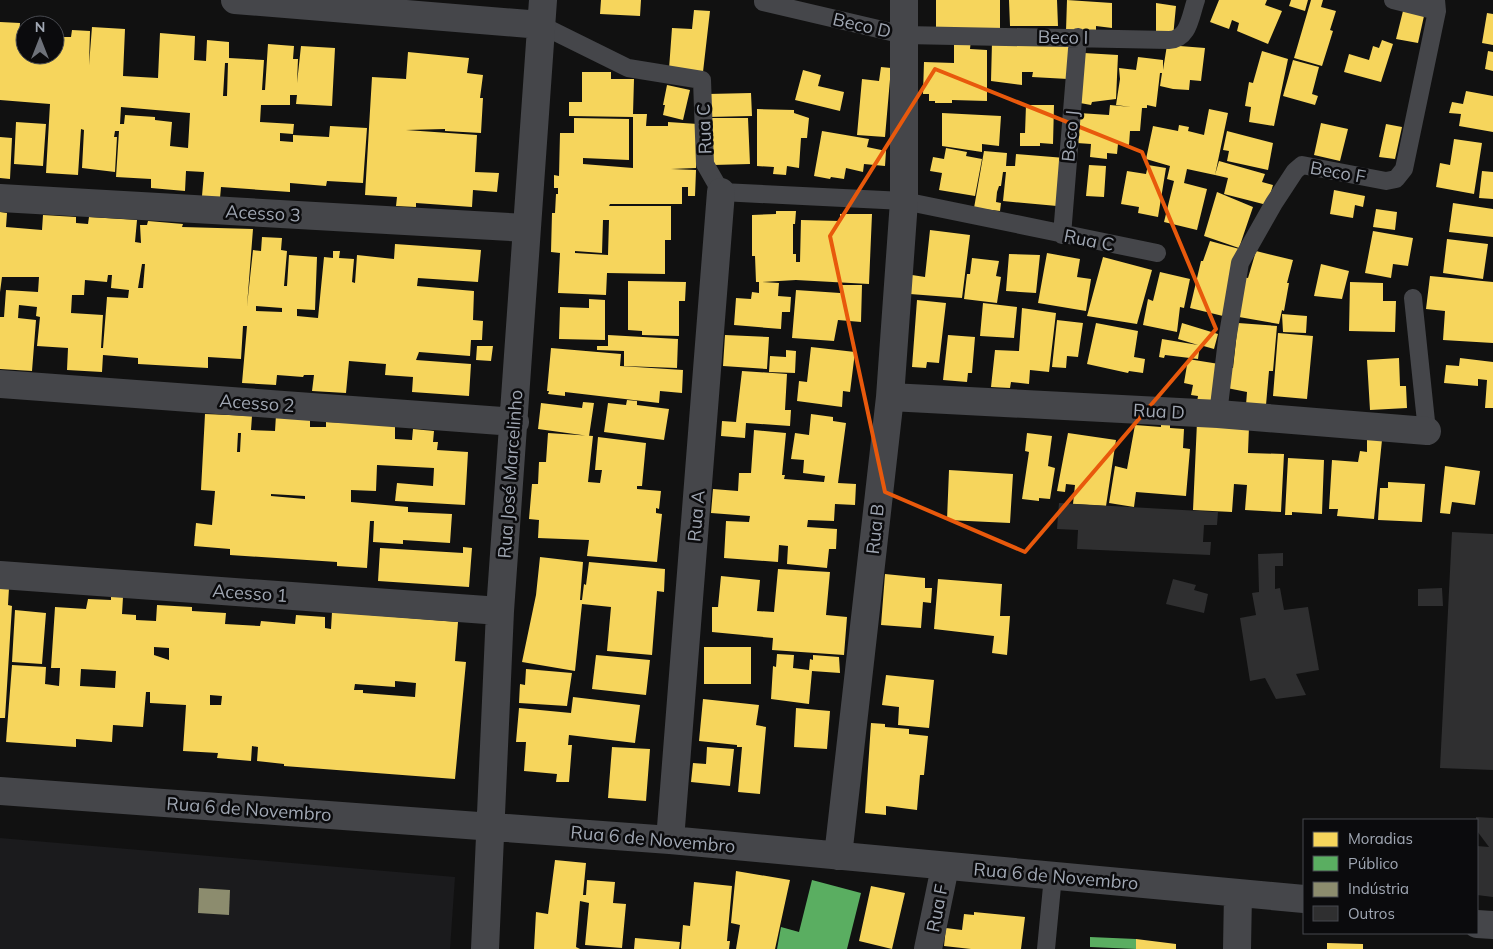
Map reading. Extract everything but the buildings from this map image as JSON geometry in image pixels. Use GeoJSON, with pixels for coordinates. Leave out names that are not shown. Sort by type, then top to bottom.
{"type":"FeatureCollection","features":[{"type":"Feature","properties":{"kind":"street"},"geometry":{"type":"LineString","coordinates":[[235,0],[542,12]]}},
{"type":"Feature","properties":{"kind":"street"},"geometry":{"type":"LineString","coordinates":[[904,0],[904,201]]}},
{"type":"Feature","properties":{"kind":"street","name":"Rua José Marcelinho"},"geometry":{"type":"LineString","coordinates":[[485,949],[500,611],[515,422],[526,228],[542,12]]}},
{"type":"Feature","properties":{"kind":"street","name":"Rua A"},"geometry":{"type":"LineString","coordinates":[[670,840],[721,192]]}},
{"type":"Feature","properties":{"kind":"street","name":"Acesso 3"},"geometry":{"type":"LineString","coordinates":[[0,198],[526,228]]}},
{"type":"Feature","properties":{"kind":"street","name":"Rua B"},"geometry":{"type":"LineString","coordinates":[[838,856],[890,397],[904,201]]}},
{"type":"Feature","properties":{"kind":"street","name":"Acesso 2"},"geometry":{"type":"LineString","coordinates":[[0,384],[515,422]]}},
{"type":"Feature","properties":{"kind":"street","name":"Rua D"},"geometry":{"type":"LineString","coordinates":[[890,397],[1218,414],[1427,431]]}},
{"type":"Feature","properties":{"kind":"street","name":"Acesso 1"},"geometry":{"type":"LineString","coordinates":[[0,575],[500,611]]}},
{"type":"Feature","properties":{"kind":"street","name":"Rua 6 de Novembro"},"geometry":{"type":"LineString","coordinates":[[0,791],[670,840],[1303,899]]}},
{"type":"Feature","properties":{"kind":"street","name":"Rua F"},"geometry":{"type":"LineString","coordinates":[[928,949],[945,867]]}},
{"type":"Feature","properties":{"kind":"street"},"geometry":{"type":"LineString","coordinates":[[1237,949],[1238,893]]}},
{"type":"Feature","properties":{"kind":"street"},"geometry":{"type":"LineString","coordinates":[[1478,924],[1493,925]]}},
{"type":"Feature","properties":{"kind":"lane","name":"Beco D"},"geometry":{"type":"LineString","coordinates":[[763,0],[763,2],[904,35]]}},
{"type":"Feature","properties":{"kind":"lane","name":"Beco I"},"geometry":{"type":"LineString","coordinates":[[904,35],[1178,40],[1184,35],[1196,0]]}},
{"type":"Feature","properties":{"kind":"lane"},"geometry":{"type":"LineString","coordinates":[[1393,0],[1437,5]]}},
{"type":"Feature","properties":{"kind":"lane","name":"Beco F"},"geometry":{"type":"LineString","coordinates":[[1218,414],[1227,340],[1240,263],[1274,203],[1295,171],[1302,165],[1386,181],[1396,179],[1404,169],[1437,5]]}},
{"type":"Feature","properties":{"kind":"lane","name":"Rua C"},"geometry":{"type":"LineString","coordinates":[[542,12],[628,68],[702,80],[706,164],[721,192],[904,201],[1157,253]]}},
{"type":"Feature","properties":{"kind":"lane","name":"Beco J"},"geometry":{"type":"LineString","coordinates":[[1062,235],[1078,37]]}},
{"type":"Feature","properties":{"kind":"lane"},"geometry":{"type":"LineString","coordinates":[[1413,298],[1427,431]]}},
{"type":"Feature","properties":{"kind":"lane"},"geometry":{"type":"LineString","coordinates":[[1046,949],[1053,876]]}},
{"type":"Feature","properties":{"kind":"highlighted area"},"geometry":{"type":"Polygon","coordinates":[[[935,69],[1142,152],[1216,329],[1025,552],[885,492],[830,236],[935,69]]]}},
{"type":"Feature","properties":{"kind":"shaded area"},"geometry":{"type":"Polygon","coordinates":[[[0,838],[455,877],[450,949],[0,949],[0,838]]]}}]}
